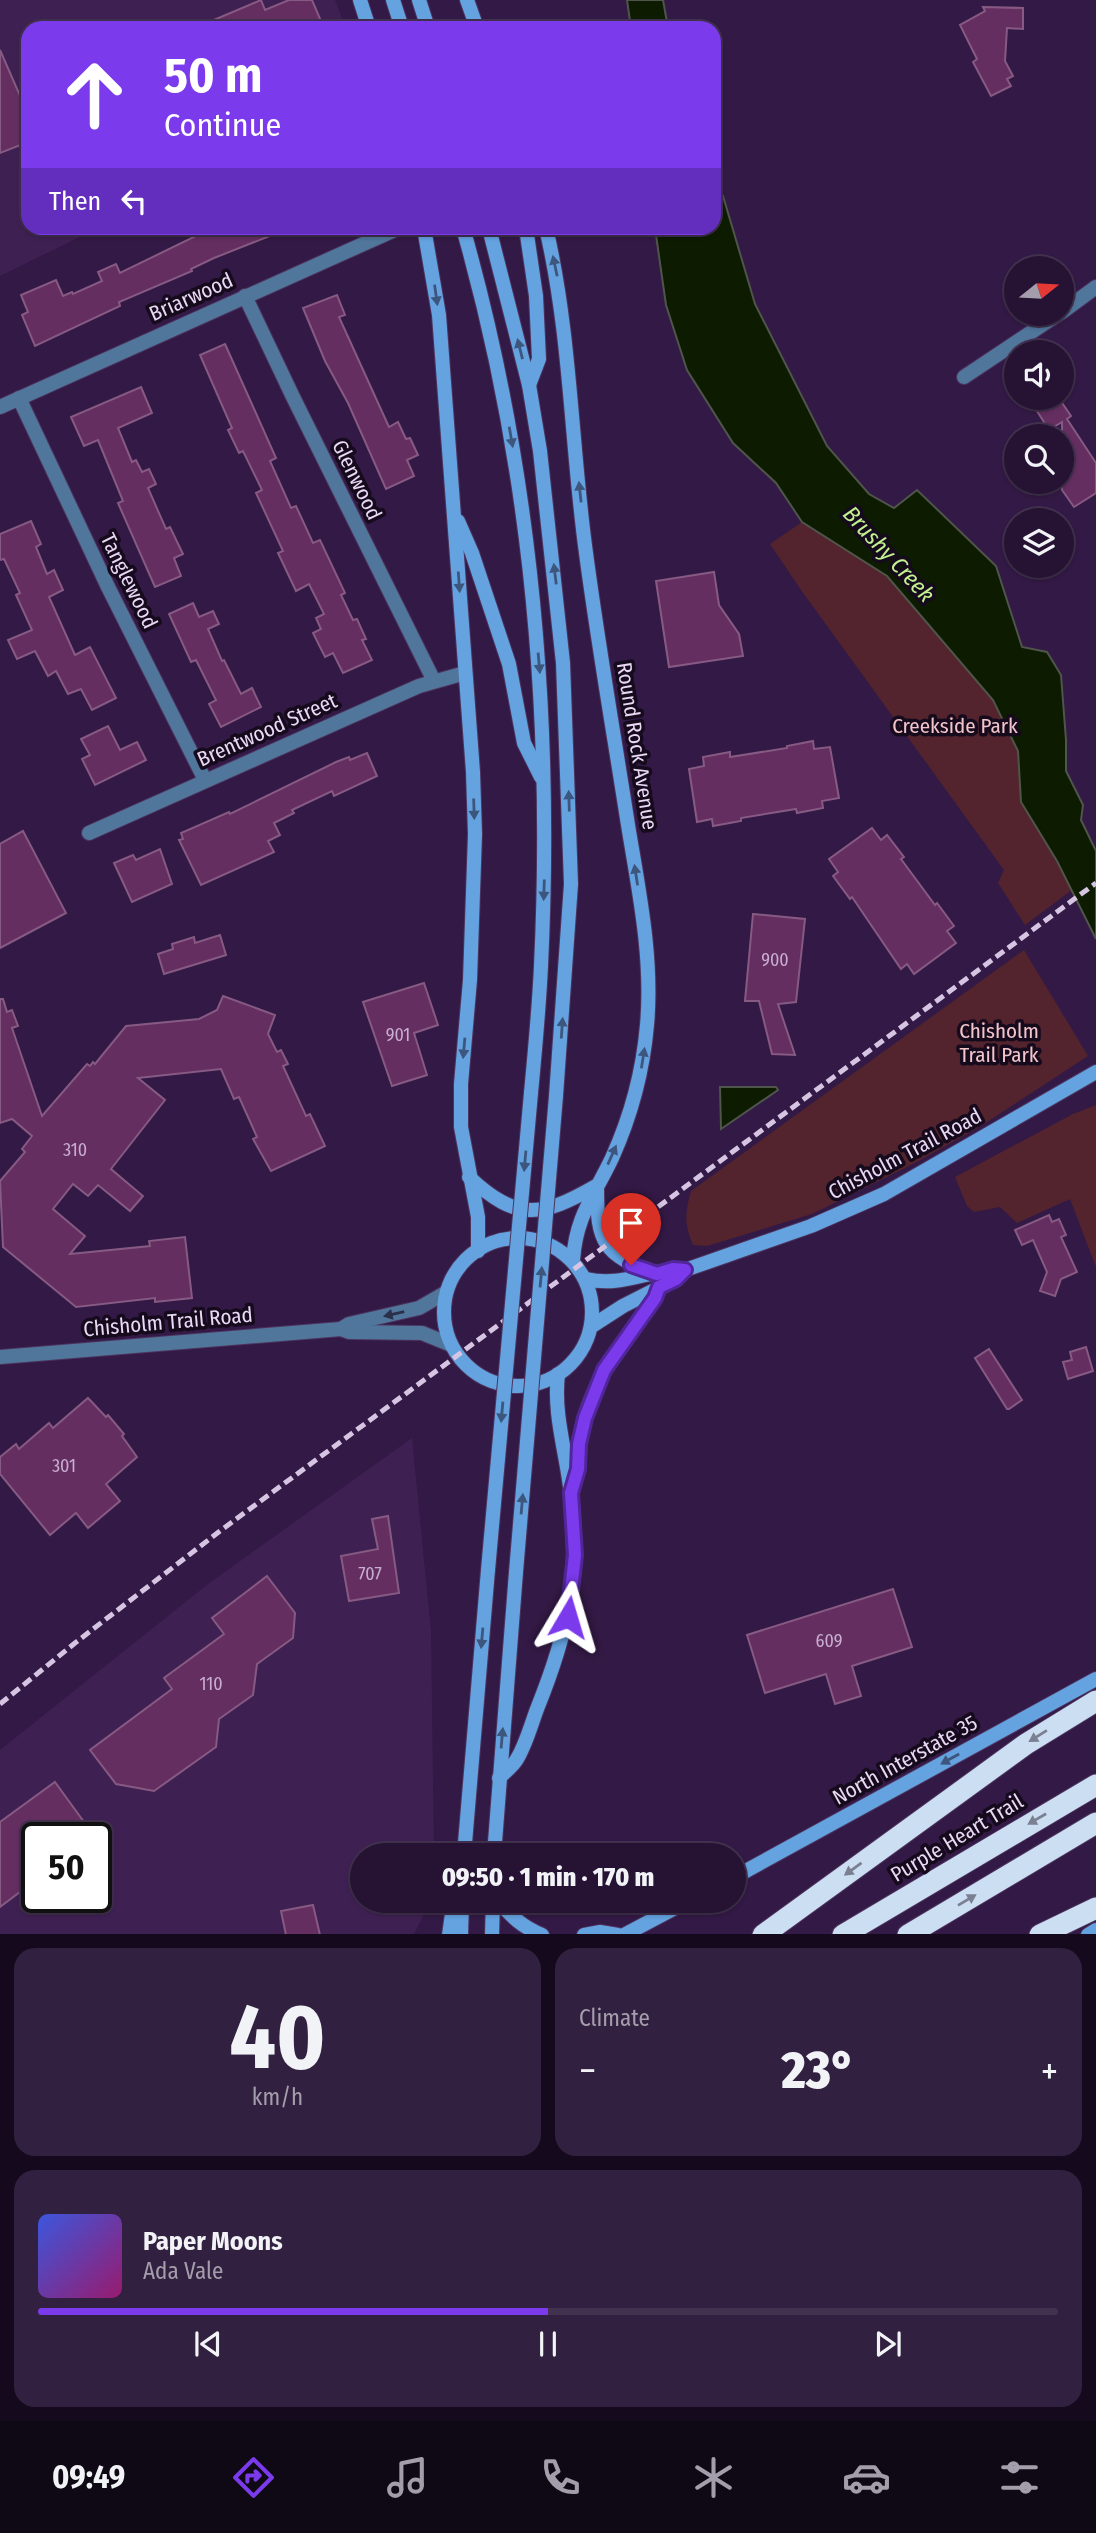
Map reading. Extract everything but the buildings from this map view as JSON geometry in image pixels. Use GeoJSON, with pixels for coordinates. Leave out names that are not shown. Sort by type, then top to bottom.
{"type":"FeatureCollection","features":[{"type":"Feature","properties":{"kind":"highway"},"geometry":{"type":"LineString","coordinates":[[763,1934],[1026,1744],[1096,1701]]}},
{"type":"Feature","properties":{"kind":"highway","name":"Purple Heart Trail"},"geometry":{"type":"LineString","coordinates":[[843,1934],[1096,1784]]}},
{"type":"Feature","properties":{"kind":"highway"},"geometry":{"type":"LineString","coordinates":[[908,1934],[1096,1823]]}},
{"type":"Feature","properties":{"kind":"highway"},"geometry":{"type":"LineString","coordinates":[[1040,1934],[1096,1908]]}},
{"type":"Feature","properties":{"kind":"main road"},"geometry":{"type":"LineString","coordinates":[[360,0],[367,21]]}},
{"type":"Feature","properties":{"kind":"main road"},"geometry":{"type":"LineString","coordinates":[[393,0],[400,21]]}},
{"type":"Feature","properties":{"kind":"main road"},"geometry":{"type":"LineString","coordinates":[[419,0],[426,21]]}},
{"type":"Feature","properties":{"kind":"main road"},"geometry":{"type":"LineString","coordinates":[[467,0],[474,21]]}},
{"type":"Feature","properties":{"kind":"main road"},"geometry":{"type":"LineString","coordinates":[[425,235],[439,315],[475,834],[461,1127],[478,1217],[478,1251]]}},
{"type":"Feature","properties":{"kind":"main road"},"geometry":{"type":"LineString","coordinates":[[465,235],[490,331],[524,522],[539,671],[544,872],[541,968],[531,1093],[465,1843]]}},
{"type":"Feature","properties":{"kind":"main road"},"geometry":{"type":"LineString","coordinates":[[491,235],[529,384],[540,451],[557,590],[566,709],[571,884],[495,1843]]}},
{"type":"Feature","properties":{"kind":"main road"},"geometry":{"type":"LineString","coordinates":[[527,235],[536,296],[539,359],[529,384]]}},
{"type":"Feature","properties":{"kind":"main road","name":"Round Rock Avenue"},"geometry":{"type":"LineString","coordinates":[[548,235],[563,320],[586,551],[648,961],[647,1027],[635,1096],[626,1124],[579,1220],[574,1239],[573,1260]]}},
{"type":"Feature","properties":{"kind":"main road"},"geometry":{"type":"LineString","coordinates":[[454,514],[472,553],[509,664],[524,743],[543,781]]}},
{"type":"Feature","properties":{"kind":"main road","name":"Chisholm Trail Road"},"geometry":{"type":"LineString","coordinates":[[586,1279],[605,1283],[676,1279],[685,1270],[811,1226],[872,1200],[1096,1072]]}},
{"type":"Feature","properties":{"kind":"main road"},"geometry":{"type":"LineString","coordinates":[[469,1177],[488,1195],[506,1206],[528,1211],[561,1205],[597,1186],[597,1214],[606,1245],[617,1257],[658,1281],[655,1298],[604,1370],[592,1396],[579,1444],[578,1469],[571,1493]]}},
{"type":"Feature","properties":{"kind":"main road"},"geometry":{"type":"LineString","coordinates":[[525,1239],[549,1244],[573,1260],[586,1279],[593,1303],[592,1326],[580,1353],[558,1374],[541,1382],[521,1386],[492,1382],[460,1362],[449,1344],[443,1317],[445,1293],[456,1271],[478,1251],[500,1241],[525,1239]]}},
{"type":"Feature","properties":{"kind":"main road","name":"Chisholm Trail Road"},"geometry":{"type":"LineString","coordinates":[[592,1326],[658,1281]]}},
{"type":"Feature","properties":{"kind":"main road"},"geometry":{"type":"LineString","coordinates":[[499,1778],[517,1759],[555,1661],[568,1617],[575,1555],[571,1493],[555,1408],[558,1374]]}},
{"type":"Feature","properties":{"kind":"main road","name":"North Interstate 35"},"geometry":{"type":"LineString","coordinates":[[746,1871],[1096,1679]]}},
{"type":"Feature","properties":{"kind":"main road"},"geometry":{"type":"LineString","coordinates":[[449,1934],[452,1913]]}},
{"type":"Feature","properties":{"kind":"main road"},"geometry":{"type":"LineString","coordinates":[[461,1934],[462,1913]]}},
{"type":"Feature","properties":{"kind":"main road"},"geometry":{"type":"LineString","coordinates":[[492,1934],[494,1913]]}},
{"type":"Feature","properties":{"kind":"main road"},"geometry":{"type":"LineString","coordinates":[[507,1913],[528,1929],[542,1934]]}},
{"type":"Feature","properties":{"kind":"main road"},"geometry":{"type":"LineString","coordinates":[[624,1934],[665,1913]]}},
{"type":"Feature","properties":{"kind":"main road"},"geometry":{"type":"LineString","coordinates":[[1088,1934],[1096,1930]]}},
{"type":"Feature","properties":{"kind":"main road"},"geometry":{"type":"LineString","coordinates":[[584,1934],[618,1934]]}},
{"type":"Feature","properties":{"kind":"street","name":"Briarwood"},"geometry":{"type":"LineString","coordinates":[[0,407],[383,235]]}},
{"type":"Feature","properties":{"kind":"street"},"geometry":{"type":"LineString","coordinates":[[1074,303],[1096,287]]}},
{"type":"Feature","properties":{"kind":"street","name":"Glenwood"},"geometry":{"type":"LineString","coordinates":[[245,296],[434,681]]}},
{"type":"Feature","properties":{"kind":"street"},"geometry":{"type":"LineString","coordinates":[[964,377],[1041,326]]}},
{"type":"Feature","properties":{"kind":"street","name":"Tanglewood"},"geometry":{"type":"LineString","coordinates":[[19,398],[108,587],[205,780]]}},
{"type":"Feature","properties":{"kind":"street","name":"Brentwood Street"},"geometry":{"type":"LineString","coordinates":[[89,833],[434,681],[465,673]]}},
{"type":"Feature","properties":{"kind":"street","name":"Chisholm Trail Road"},"geometry":{"type":"LineString","coordinates":[[341,1329],[349,1324],[419,1308],[445,1293]]}},
{"type":"Feature","properties":{"kind":"street","name":"Chisholm Trail Road"},"geometry":{"type":"LineString","coordinates":[[0,1357],[341,1329],[349,1332],[422,1334],[449,1344]]}},
{"type":"Feature","properties":{"kind":"shaded area"},"geometry":{"type":"Polygon","coordinates":[[[0,0],[335,0],[343,21],[21,21],[21,235],[84,235],[0,276],[0,0]]]}},
{"type":"Feature","properties":{"kind":"shaded area"},"geometry":{"type":"Polygon","coordinates":[[[412,1438],[431,1632],[434,1843],[350,1843],[350,1913],[425,1913],[414,1934],[0,1934],[0,1750],[208,1584],[412,1438]]]}},
{"type":"Feature","properties":{"kind":"green space","name":"Creekside Park"},"geometry":{"type":"Polygon","coordinates":[[[802,522],[887,576],[993,700],[1018,751],[1021,802],[1072,890],[1025,925],[998,883],[1004,870],[770,544],[802,522]]]}},
{"type":"Feature","properties":{"kind":"green space","name":"Chisholm Trail Park"},"geometry":{"type":"Polygon","coordinates":[[[1024,950],[1088,1056],[981,1126],[915,1163],[812,1214],[707,1246],[693,1245],[686,1218],[691,1191],[1024,950]]]}},
{"type":"Feature","properties":{"kind":"green space"},"geometry":{"type":"Polygon","coordinates":[[[1096,1105],[1096,1267],[1070,1199],[1017,1223],[1000,1207],[974,1212],[967,1206],[955,1177],[1073,1114],[1096,1105]]]}},
{"type":"Feature","properties":{"kind":"water"},"geometry":{"type":"Polygon","coordinates":[[[627,0],[663,0],[667,21],[630,21],[627,0]]]}},
{"type":"Feature","properties":{"kind":"water","name":"Brushy Creek"},"geometry":{"type":"Polygon","coordinates":[[[721,194],[755,304],[827,446],[869,494],[894,508],[917,490],[996,566],[1022,647],[1047,652],[1061,675],[1066,771],[1083,805],[1081,820],[1096,851],[1096,939],[1057,861],[1021,802],[1018,751],[993,700],[887,576],[802,522],[776,483],[733,443],[687,370],[666,305],[656,235],[721,235],[721,194]]]}},
{"type":"Feature","properties":{"kind":"water"},"geometry":{"type":"Polygon","coordinates":[[[720,1087],[776,1087],[778,1090],[721,1129],[720,1087]]]}},
{"type":"Feature","properties":{"kind":"railway"},"geometry":{"type":"LineString","coordinates":[[0,1704],[220,1531],[1096,883]]}},
{"type":"Feature","properties":{"kind":"route"},"geometry":{"type":"LineString","coordinates":[[568,1617],[575,1555],[571,1493],[578,1469],[579,1444],[592,1396],[604,1370],[655,1298],[659,1287],[676,1279],[685,1270],[673,1269],[657,1274],[631,1265]]}}]}
